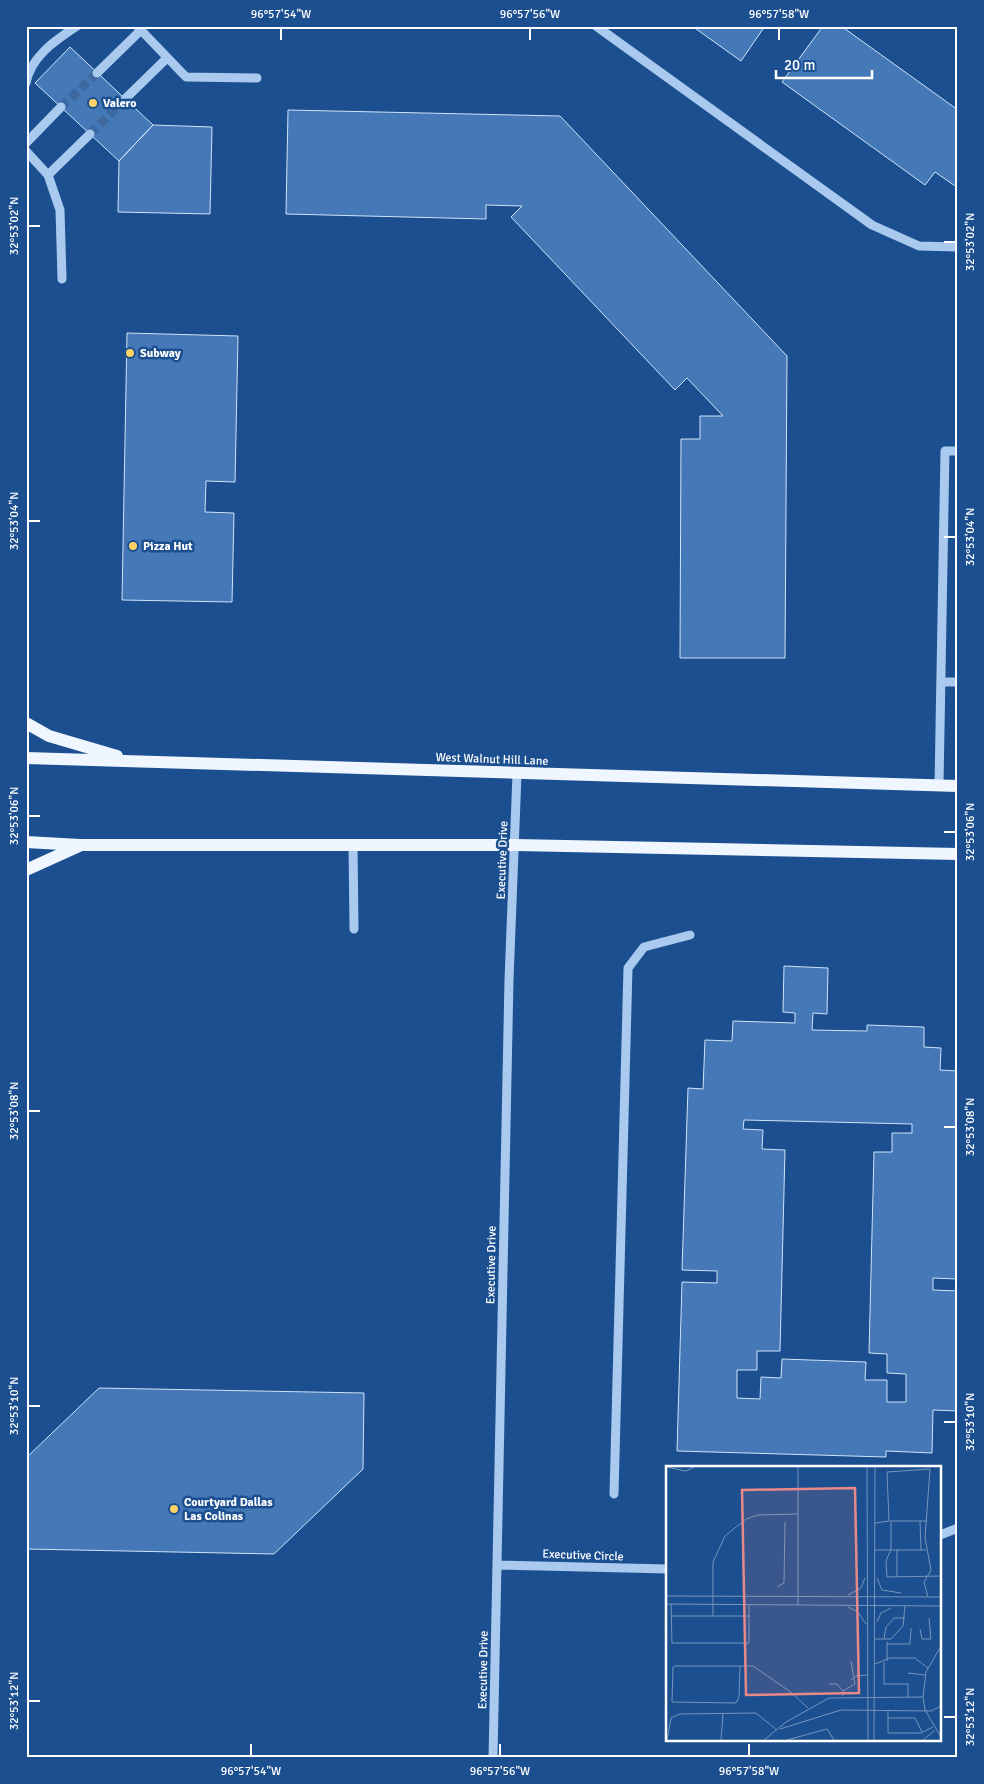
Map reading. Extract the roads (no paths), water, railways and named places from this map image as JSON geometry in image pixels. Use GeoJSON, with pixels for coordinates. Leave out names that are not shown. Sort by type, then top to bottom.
{"type":"FeatureCollection","features":[{"type":"Feature","properties":{"kind":"main road"},"geometry":{"type":"LineString","coordinates":[[26,723],[49,736],[136,762]]}},
{"type":"Feature","properties":{"kind":"main road","name":"West Walnut Hill Lane"},"geometry":{"type":"LineString","coordinates":[[26,758],[958,786]]}},
{"type":"Feature","properties":{"kind":"main road"},"geometry":{"type":"LineString","coordinates":[[26,842],[80,845],[516,845],[958,854]]}},
{"type":"Feature","properties":{"kind":"main road"},"geometry":{"type":"LineString","coordinates":[[26,870],[80,845]]}},
{"type":"Feature","properties":{"kind":"street"},"geometry":{"type":"LineString","coordinates":[[26,82],[28,73],[48,46],[76,26]]}},
{"type":"Feature","properties":{"kind":"street"},"geometry":{"type":"LineString","coordinates":[[596,26],[872,225],[919,246],[958,247]]}},
{"type":"Feature","properties":{"kind":"street"},"geometry":{"type":"LineString","coordinates":[[97,73],[139,28],[186,78],[257,78]]}},
{"type":"Feature","properties":{"kind":"street"},"geometry":{"type":"LineString","coordinates":[[125,99],[167,58]]}},
{"type":"Feature","properties":{"kind":"street"},"geometry":{"type":"LineString","coordinates":[[26,143],[61,107]]}},
{"type":"Feature","properties":{"kind":"street"},"geometry":{"type":"LineString","coordinates":[[48,175],[90,134]]}},
{"type":"Feature","properties":{"kind":"street"},"geometry":{"type":"LineString","coordinates":[[26,151],[48,175],[60,210],[62,279]]}},
{"type":"Feature","properties":{"kind":"street"},"geometry":{"type":"LineString","coordinates":[[939,785],[945,451],[958,451]]}},
{"type":"Feature","properties":{"kind":"street"},"geometry":{"type":"LineString","coordinates":[[941,682],[958,682]]}},
{"type":"Feature","properties":{"kind":"street","name":"Executive Drive"},"geometry":{"type":"LineString","coordinates":[[493,1758],[509,989],[516,845],[517,774]]}},
{"type":"Feature","properties":{"kind":"street"},"geometry":{"type":"LineString","coordinates":[[353,845],[354,928]]}},
{"type":"Feature","properties":{"kind":"street"},"geometry":{"type":"LineString","coordinates":[[614,1494],[628,968],[644,947],[690,935]]}},
{"type":"Feature","properties":{"kind":"street"},"geometry":{"type":"LineString","coordinates":[[942,1534],[958,1528]]}},
{"type":"Feature","properties":{"kind":"street","name":"Executive Circle"},"geometry":{"type":"LineString","coordinates":[[497,1565],[666,1569]]}},
{"type":"Feature","properties":{"kind":"tunnel"},"geometry":{"type":"LineString","coordinates":[[61,107],[97,73]]}},
{"type":"Feature","properties":{"kind":"tunnel"},"geometry":{"type":"LineString","coordinates":[[90,134],[125,99]]}},
{"type":"Feature","properties":{"kind":"place","name":"Valero"},"geometry":{"type":"Point","coordinates":[93,103]}},
{"type":"Feature","properties":{"kind":"place","name":"Subway"},"geometry":{"type":"Point","coordinates":[130,353]}},
{"type":"Feature","properties":{"kind":"place","name":"Pizza Hut"},"geometry":{"type":"Point","coordinates":[133,546]}},
{"type":"Feature","properties":{"kind":"place","name":"Courtyard Dallas Las Colinas"},"geometry":{"type":"Point","coordinates":[174,1509]}}]}
